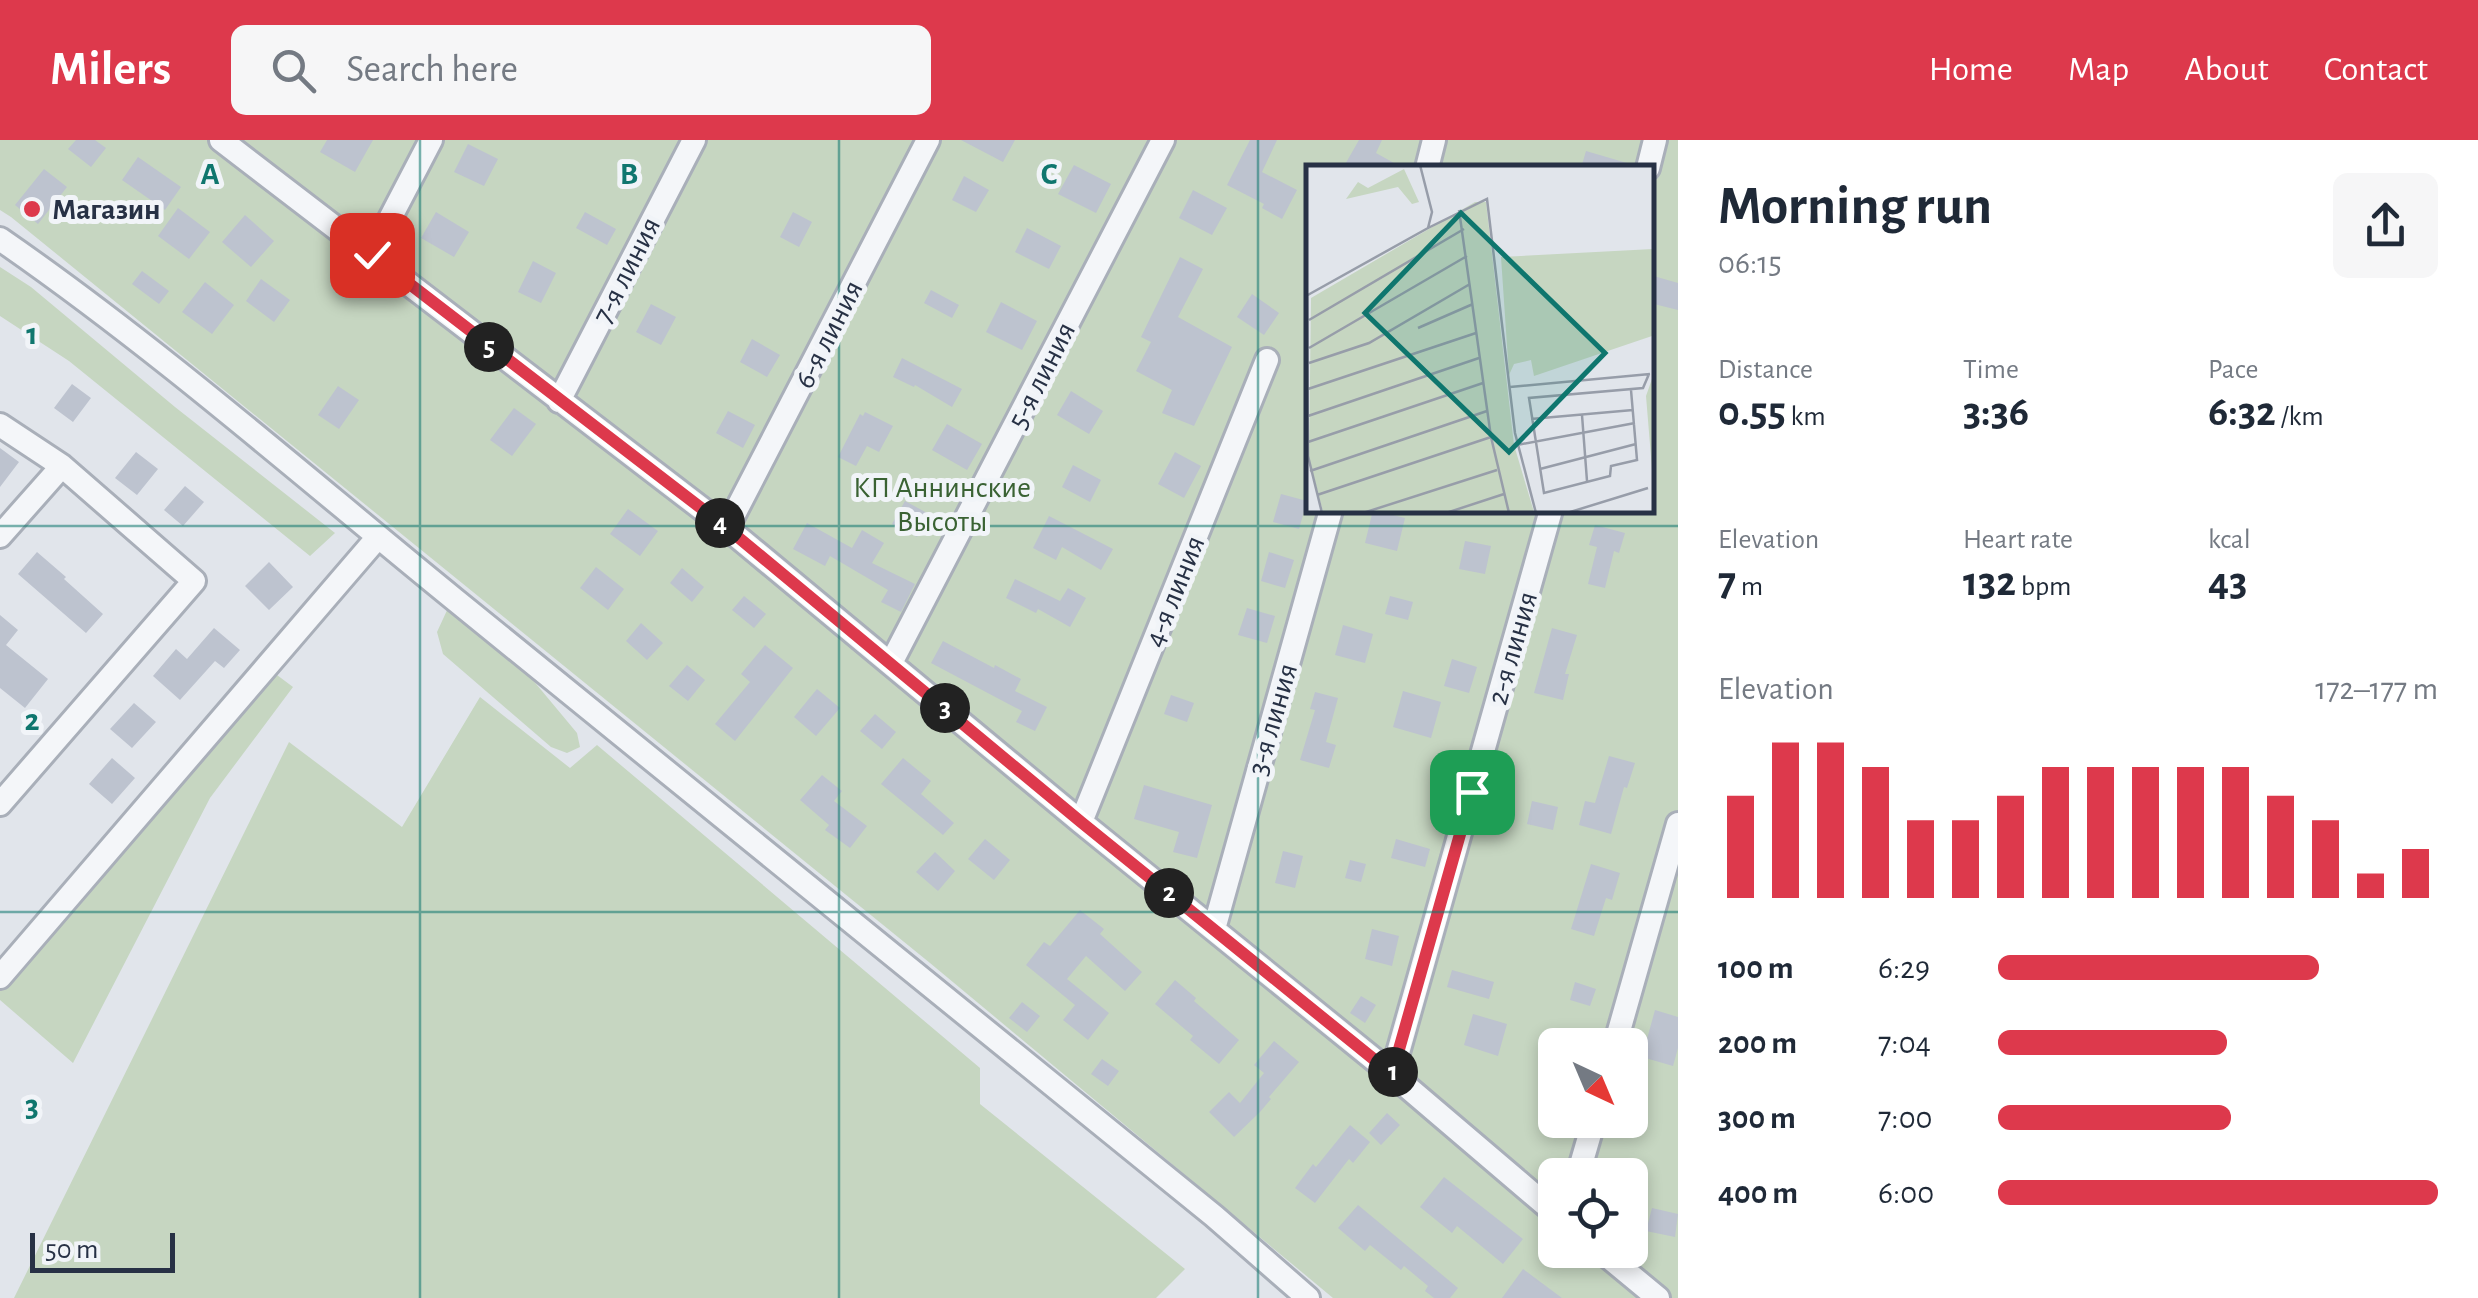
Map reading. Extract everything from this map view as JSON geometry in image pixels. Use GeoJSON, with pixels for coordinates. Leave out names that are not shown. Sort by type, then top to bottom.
{"type":"FeatureCollection","features":[{"type":"Feature","properties":{"kind":"street"},"geometry":{"type":"LineString","coordinates":[[220,140],[727,528],[1538,1199]]}},
{"type":"Feature","properties":{"kind":"street"},"geometry":{"type":"LineString","coordinates":[[372,255],[431,140]]}},
{"type":"Feature","properties":{"kind":"street","name":"7-я линия"},"geometry":{"type":"LineString","coordinates":[[559,400],[694,140]]}},
{"type":"Feature","properties":{"kind":"street","name":"6-я линия"},"geometry":{"type":"LineString","coordinates":[[727,528],[928,140]]}},
{"type":"Feature","properties":{"kind":"street","name":"5-я линия"},"geometry":{"type":"LineString","coordinates":[[891,663],[1163,140]]}},
{"type":"Feature","properties":{"kind":"street"},"geometry":{"type":"LineString","coordinates":[[1428,165],[1434,140]]}},
{"type":"Feature","properties":{"kind":"street"},"geometry":{"type":"LineString","coordinates":[[1649,165],[1656,140]]}},
{"type":"Feature","properties":{"kind":"street"},"geometry":{"type":"LineString","coordinates":[[0,239],[74,290],[185,376],[1214,1216],[1308,1298]]}},
{"type":"Feature","properties":{"kind":"street","name":"4-я линия"},"geometry":{"type":"LineString","coordinates":[[1081,822],[1268,360]]}},
{"type":"Feature","properties":{"kind":"street"},"geometry":{"type":"LineString","coordinates":[[0,425],[62,466],[194,581],[0,804]]}},
{"type":"Feature","properties":{"kind":"street"},"geometry":{"type":"LineString","coordinates":[[0,536],[62,466]]}},
{"type":"Feature","properties":{"kind":"street","name":"3-я линия"},"geometry":{"type":"LineString","coordinates":[[1214,929],[1330,512]]}},
{"type":"Feature","properties":{"kind":"street","name":"2-я линия"},"geometry":{"type":"LineString","coordinates":[[1392,1074],[1550,512]]}},
{"type":"Feature","properties":{"kind":"street"},"geometry":{"type":"LineString","coordinates":[[0,977],[378,537]]}},
{"type":"Feature","properties":{"kind":"street"},"geometry":{"type":"LineString","coordinates":[[1620,1028],[1678,824]]}},
{"type":"Feature","properties":{"kind":"street"},"geometry":{"type":"LineString","coordinates":[[1622,1268],[1658,1298]]}},
{"type":"Feature","properties":{"kind":"green space","name":"КП Аннинские Высоты"},"geometry":{"type":"Polygon","coordinates":[[[0,140],[1678,140],[1678,1298],[1333,1298],[930,963],[0,210],[0,140]]]}},
{"type":"Feature","properties":{"kind":"green space"},"geometry":{"type":"Polygon","coordinates":[[[0,267],[31,287],[335,533],[310,556],[69,361],[0,316],[0,267]]]}},
{"type":"Feature","properties":{"kind":"green space"},"geometry":{"type":"Polygon","coordinates":[[[449,606],[532,679],[577,733],[580,747],[567,753],[551,747],[443,654],[437,632],[449,606]]]}},
{"type":"Feature","properties":{"kind":"green space"},"geometry":{"type":"Polygon","coordinates":[[[273,672],[293,687],[210,798],[73,1063],[0,1000],[0,991],[161,808],[273,672]]]}},
{"type":"Feature","properties":{"kind":"green space"},"geometry":{"type":"Polygon","coordinates":[[[480,697],[570,768],[597,745],[980,1068],[980,1104],[1185,1269],[1156,1298],[14,1298],[289,742],[402,827],[480,697]]]}},
{"type":"Feature","properties":{"kind":"building"},"geometry":{"type":"Polygon","coordinates":[[[76,140],[95,140],[106,148],[91,167],[68,149],[76,140]]]}},
{"type":"Feature","properties":{"kind":"building"},"geometry":{"type":"Polygon","coordinates":[[[327,140],[373,140],[355,172],[320,152],[327,140]]]}},
{"type":"Feature","properties":{"kind":"building"},"geometry":{"type":"Polygon","coordinates":[[[961,140],[1015,140],[1003,162],[961,140]]]}},
{"type":"Feature","properties":{"kind":"building"},"geometry":{"type":"Polygon","coordinates":[[[1250,140],[1277,140],[1262,172],[1297,190],[1282,219],[1262,208],[1264,204],[1227,185],[1250,140]]]}},
{"type":"Feature","properties":{"kind":"building"},"geometry":{"type":"Polygon","coordinates":[[[1359,140],[1382,140],[1376,153],[1398,165],[1345,165],[1359,140]]]}},
{"type":"Feature","properties":{"kind":"building"},"geometry":{"type":"Polygon","coordinates":[[[468,144],[498,159],[484,186],[454,172],[468,144]]]}},
{"type":"Feature","properties":{"kind":"building"},"geometry":{"type":"Polygon","coordinates":[[[1586,151],[1627,163],[1627,165],[1582,165],[1586,151]]]}},
{"type":"Feature","properties":{"kind":"building"},"geometry":{"type":"Polygon","coordinates":[[[138,157],[181,187],[165,210],[122,180],[138,157]]]}},
{"type":"Feature","properties":{"kind":"building"},"geometry":{"type":"Polygon","coordinates":[[[1074,165],[1111,184],[1096,213],[1058,194],[1074,165]]]}},
{"type":"Feature","properties":{"kind":"building"},"geometry":{"type":"Polygon","coordinates":[[[44,169],[67,187],[38,224],[15,205],[44,169]]]}},
{"type":"Feature","properties":{"kind":"building"},"geometry":{"type":"Polygon","coordinates":[[[964,176],[989,190],[976,212],[952,200],[964,176]]]}},
{"type":"Feature","properties":{"kind":"building"},"geometry":{"type":"Polygon","coordinates":[[[1193,190],[1227,208],[1212,235],[1179,218],[1193,190]]]}},
{"type":"Feature","properties":{"kind":"building"},"geometry":{"type":"Polygon","coordinates":[[[178,208],[210,232],[189,259],[158,236],[178,208]]]}},
{"type":"Feature","properties":{"kind":"building"},"geometry":{"type":"Polygon","coordinates":[[[436,212],[469,232],[454,257],[421,238],[436,212]]]}},
{"type":"Feature","properties":{"kind":"building"},"geometry":{"type":"Polygon","coordinates":[[[585,212],[616,229],[607,245],[576,228],[585,212]]]}},
{"type":"Feature","properties":{"kind":"building"},"geometry":{"type":"Polygon","coordinates":[[[793,212],[812,222],[799,247],[780,237],[793,212]]]}},
{"type":"Feature","properties":{"kind":"building"},"geometry":{"type":"Polygon","coordinates":[[[245,215],[274,241],[251,267],[222,242],[245,215]]]}},
{"type":"Feature","properties":{"kind":"building"},"geometry":{"type":"Polygon","coordinates":[[[1027,228],[1061,246],[1049,269],[1015,252],[1027,228]]]}},
{"type":"Feature","properties":{"kind":"building"},"geometry":{"type":"Polygon","coordinates":[[[1180,257],[1203,269],[1178,317],[1232,347],[1194,426],[1162,413],[1172,390],[1136,371],[1151,342],[1141,337],[1180,257]]]}},
{"type":"Feature","properties":{"kind":"building"},"geometry":{"type":"Polygon","coordinates":[[[533,261],[556,273],[541,303],[518,292],[533,261]]]}},
{"type":"Feature","properties":{"kind":"building"},"geometry":{"type":"Polygon","coordinates":[[[142,271],[169,291],[159,304],[132,284],[142,271]]]}},
{"type":"Feature","properties":{"kind":"building"},"geometry":{"type":"Polygon","coordinates":[[[1653,276],[1678,283],[1678,310],[1653,304],[1653,276]]]}},
{"type":"Feature","properties":{"kind":"building"},"geometry":{"type":"Polygon","coordinates":[[[261,279],[290,300],[274,322],[246,301],[261,279]]]}},
{"type":"Feature","properties":{"kind":"building"},"geometry":{"type":"Polygon","coordinates":[[[205,282],[234,305],[212,334],[182,312],[205,282]]]}},
{"type":"Feature","properties":{"kind":"building"},"geometry":{"type":"Polygon","coordinates":[[[931,290],[959,305],[952,318],[924,303],[931,290]]]}},
{"type":"Feature","properties":{"kind":"building"},"geometry":{"type":"Polygon","coordinates":[[[1252,294],[1279,313],[1264,335],[1237,317],[1252,294]]]}},
{"type":"Feature","properties":{"kind":"building"},"geometry":{"type":"Polygon","coordinates":[[[1001,302],[1037,321],[1022,350],[986,332],[1001,302]]]}},
{"type":"Feature","properties":{"kind":"building"},"geometry":{"type":"Polygon","coordinates":[[[651,304],[676,317],[661,345],[636,332],[651,304]]]}},
{"type":"Feature","properties":{"kind":"building"},"geometry":{"type":"Polygon","coordinates":[[[752,339],[780,355],[767,377],[740,362],[752,339]]]}},
{"type":"Feature","properties":{"kind":"building"},"geometry":{"type":"Polygon","coordinates":[[[902,358],[962,389],[952,407],[893,377],[902,358]]]}},
{"type":"Feature","properties":{"kind":"building"},"geometry":{"type":"Polygon","coordinates":[[[72,384],[91,398],[73,422],[54,408],[72,384]]]}},
{"type":"Feature","properties":{"kind":"building"},"geometry":{"type":"Polygon","coordinates":[[[338,386],[359,400],[339,429],[318,415],[338,386]]]}},
{"type":"Feature","properties":{"kind":"building"},"geometry":{"type":"Polygon","coordinates":[[[1071,391],[1103,411],[1089,434],[1057,415],[1071,391]]]}},
{"type":"Feature","properties":{"kind":"building"},"geometry":{"type":"Polygon","coordinates":[[[514,408],[536,424],[512,456],[490,440],[514,408]]]}},
{"type":"Feature","properties":{"kind":"building"},"geometry":{"type":"Polygon","coordinates":[[[728,411],[755,425],[743,448],[716,433],[728,411]]]}},
{"type":"Feature","properties":{"kind":"building"},"geometry":{"type":"Polygon","coordinates":[[[865,412],[893,426],[879,452],[867,446],[856,466],[838,457],[860,414],[865,412]]]}},
{"type":"Feature","properties":{"kind":"building"},"geometry":{"type":"Polygon","coordinates":[[[947,424],[982,444],[967,470],[932,450],[947,424]]]}},
{"type":"Feature","properties":{"kind":"building"},"geometry":{"type":"Polygon","coordinates":[[[0,448],[19,462],[0,487],[0,448]]]}},
{"type":"Feature","properties":{"kind":"building"},"geometry":{"type":"Polygon","coordinates":[[[136,452],[158,469],[137,495],[115,478],[136,452]]]}},
{"type":"Feature","properties":{"kind":"building"},"geometry":{"type":"Polygon","coordinates":[[[1175,452],[1201,466],[1184,498],[1158,484],[1175,452]]]}},
{"type":"Feature","properties":{"kind":"building"},"geometry":{"type":"Polygon","coordinates":[[[1073,465],[1101,480],[1090,502],[1062,487],[1073,465]]]}},
{"type":"Feature","properties":{"kind":"building"},"geometry":{"type":"Polygon","coordinates":[[[185,486],[204,502],[183,526],[164,510],[185,486]]]}},
{"type":"Feature","properties":{"kind":"building"},"geometry":{"type":"Polygon","coordinates":[[[1281,494],[1306,501],[1299,529],[1273,522],[1281,494]]]}},
{"type":"Feature","properties":{"kind":"building"},"geometry":{"type":"Polygon","coordinates":[[[905,501],[929,514],[917,537],[892,524],[905,501]]]}},
{"type":"Feature","properties":{"kind":"building"},"geometry":{"type":"Polygon","coordinates":[[[628,509],[658,531],[640,556],[610,534],[628,509]]]}},
{"type":"Feature","properties":{"kind":"building"},"geometry":{"type":"Polygon","coordinates":[[[1373,512],[1405,518],[1397,551],[1365,543],[1373,512]]]}},
{"type":"Feature","properties":{"kind":"building"},"geometry":{"type":"Polygon","coordinates":[[[1049,516],[1113,549],[1101,570],[1062,547],[1056,560],[1033,548],[1049,516]]]}},
{"type":"Feature","properties":{"kind":"building"},"geometry":{"type":"Polygon","coordinates":[[[807,523],[852,548],[862,530],[884,543],[872,563],[915,584],[901,612],[881,602],[888,590],[830,556],[825,566],[793,549],[807,523]]]}},
{"type":"Feature","properties":{"kind":"building"},"geometry":{"type":"Polygon","coordinates":[[[1595,525],[1625,533],[1619,553],[1614,551],[1605,588],[1588,584],[1597,547],[1589,545],[1595,525]]]}},
{"type":"Feature","properties":{"kind":"building"},"geometry":{"type":"Polygon","coordinates":[[[1465,541],[1491,546],[1485,574],[1459,569],[1465,541]]]}},
{"type":"Feature","properties":{"kind":"building"},"geometry":{"type":"Polygon","coordinates":[[[37,552],[103,614],[86,633],[18,574],[37,552]]]}},
{"type":"Feature","properties":{"kind":"building"},"geometry":{"type":"Polygon","coordinates":[[[1269,552],[1294,560],[1285,588],[1261,581],[1269,552]]]}},
{"type":"Feature","properties":{"kind":"building"},"geometry":{"type":"Polygon","coordinates":[[[269,562],[293,587],[269,610],[245,586],[269,562]]]}},
{"type":"Feature","properties":{"kind":"building"},"geometry":{"type":"Polygon","coordinates":[[[596,567],[624,589],[608,610],[580,588],[596,567]]]}},
{"type":"Feature","properties":{"kind":"building"},"geometry":{"type":"Polygon","coordinates":[[[682,568],[704,587],[692,602],[670,583],[682,568]]]}},
{"type":"Feature","properties":{"kind":"building"},"geometry":{"type":"Polygon","coordinates":[[[1015,579],[1060,601],[1068,588],[1086,598],[1070,627],[1038,609],[1036,613],[1006,598],[1015,579]]]}},
{"type":"Feature","properties":{"kind":"building"},"geometry":{"type":"Polygon","coordinates":[[[744,596],[766,614],[754,628],[732,610],[744,596]]]}},
{"type":"Feature","properties":{"kind":"building"},"geometry":{"type":"Polygon","coordinates":[[[1390,596],[1413,602],[1408,620],[1385,614],[1390,596]]]}},
{"type":"Feature","properties":{"kind":"building"},"geometry":{"type":"Polygon","coordinates":[[[1247,608],[1275,616],[1267,643],[1238,635],[1247,608]]]}},
{"type":"Feature","properties":{"kind":"building"},"geometry":{"type":"Polygon","coordinates":[[[0,615],[18,630],[6,645],[48,679],[25,708],[0,688],[0,615]]]}},
{"type":"Feature","properties":{"kind":"building"},"geometry":{"type":"Polygon","coordinates":[[[641,623],[663,643],[647,660],[626,641],[641,623]]]}},
{"type":"Feature","properties":{"kind":"building"},"geometry":{"type":"Polygon","coordinates":[[[1343,625],[1373,634],[1365,663],[1335,655],[1343,625]]]}},
{"type":"Feature","properties":{"kind":"building"},"geometry":{"type":"Polygon","coordinates":[[[214,628],[240,650],[224,668],[215,661],[180,700],[153,676],[176,649],[187,659],[214,628]]]}},
{"type":"Feature","properties":{"kind":"building"},"geometry":{"type":"Polygon","coordinates":[[[1552,628],[1577,635],[1565,674],[1569,674],[1563,700],[1534,693],[1552,628]]]}},
{"type":"Feature","properties":{"kind":"building"},"geometry":{"type":"Polygon","coordinates":[[[943,641],[1021,679],[1015,691],[1047,707],[1035,731],[1016,722],[1022,711],[931,663],[943,641]]]}},
{"type":"Feature","properties":{"kind":"building"},"geometry":{"type":"Polygon","coordinates":[[[765,645],[793,668],[735,741],[715,724],[750,682],[741,674],[765,645]]]}},
{"type":"Feature","properties":{"kind":"building"},"geometry":{"type":"Polygon","coordinates":[[[1452,659],[1477,667],[1469,693],[1444,686],[1452,659]]]}},
{"type":"Feature","properties":{"kind":"building"},"geometry":{"type":"Polygon","coordinates":[[[687,665],[705,680],[688,701],[669,686],[687,665]]]}},
{"type":"Feature","properties":{"kind":"building"},"geometry":{"type":"Polygon","coordinates":[[[817,689],[840,708],[816,736],[794,717],[817,689]]]}},
{"type":"Feature","properties":{"kind":"building"},"geometry":{"type":"Polygon","coordinates":[[[1403,691],[1441,702],[1431,738],[1393,727],[1403,691]]]}},
{"type":"Feature","properties":{"kind":"building"},"geometry":{"type":"Polygon","coordinates":[[[1315,692],[1338,698],[1326,742],[1336,745],[1329,768],[1300,760],[1315,710],[1310,709],[1315,692]]]}},
{"type":"Feature","properties":{"kind":"building"},"geometry":{"type":"Polygon","coordinates":[[[1171,695],[1194,703],[1187,722],[1164,714],[1171,695]]]}},
{"type":"Feature","properties":{"kind":"building"},"geometry":{"type":"Polygon","coordinates":[[[134,703],[156,722],[132,748],[110,729],[134,703]]]}},
{"type":"Feature","properties":{"kind":"building"},"geometry":{"type":"Polygon","coordinates":[[[875,714],[896,732],[882,749],[860,731],[875,714]]]}},
{"type":"Feature","properties":{"kind":"building"},"geometry":{"type":"Polygon","coordinates":[[[1609,756],[1635,763],[1611,834],[1579,825],[1585,801],[1595,803],[1609,756]]]}},
{"type":"Feature","properties":{"kind":"building"},"geometry":{"type":"Polygon","coordinates":[[[112,758],[135,778],[112,804],[89,784],[112,758]]]}},
{"type":"Feature","properties":{"kind":"building"},"geometry":{"type":"Polygon","coordinates":[[[903,758],[931,781],[921,794],[954,823],[943,835],[881,784],[903,758]]]}},
{"type":"Feature","properties":{"kind":"building"},"geometry":{"type":"Polygon","coordinates":[[[822,775],[842,791],[834,801],[867,826],[850,848],[825,830],[829,825],[800,800],[822,775]]]}},
{"type":"Feature","properties":{"kind":"building"},"geometry":{"type":"Polygon","coordinates":[[[1144,785],[1212,805],[1197,858],[1173,852],[1179,832],[1134,819],[1144,785]]]}},
{"type":"Feature","properties":{"kind":"building"},"geometry":{"type":"Polygon","coordinates":[[[1532,801],[1558,807],[1553,830],[1527,824],[1532,801]]]}},
{"type":"Feature","properties":{"kind":"building"},"geometry":{"type":"Polygon","coordinates":[[[985,839],[1010,860],[994,880],[968,859],[985,839]]]}},
{"type":"Feature","properties":{"kind":"building"},"geometry":{"type":"Polygon","coordinates":[[[1396,839],[1430,849],[1425,867],[1391,858],[1396,839]]]}},
{"type":"Feature","properties":{"kind":"building"},"geometry":{"type":"Polygon","coordinates":[[[1283,851],[1303,856],[1295,888],[1275,883],[1283,851]]]}},
{"type":"Feature","properties":{"kind":"building"},"geometry":{"type":"Polygon","coordinates":[[[935,852],[955,871],[938,891],[916,872],[935,852]]]}},
{"type":"Feature","properties":{"kind":"building"},"geometry":{"type":"Polygon","coordinates":[[[1350,860],[1366,864],[1361,882],[1345,878],[1350,860]]]}},
{"type":"Feature","properties":{"kind":"building"},"geometry":{"type":"Polygon","coordinates":[[[1591,864],[1620,873],[1612,900],[1606,898],[1594,936],[1571,929],[1591,864]]]}},
{"type":"Feature","properties":{"kind":"building"},"geometry":{"type":"Polygon","coordinates":[[[1080,910],[1104,929],[1100,934],[1142,972],[1125,991],[1086,956],[1067,979],[1109,1013],[1088,1040],[1063,1020],[1075,1005],[1026,965],[1044,942],[1050,946],[1080,910]]]}},
{"type":"Feature","properties":{"kind":"building"},"geometry":{"type":"Polygon","coordinates":[[[1372,929],[1399,936],[1392,966],[1365,959],[1372,929]]]}},
{"type":"Feature","properties":{"kind":"building"},"geometry":{"type":"Polygon","coordinates":[[[1452,970],[1494,982],[1489,999],[1447,987],[1452,970]]]}},
{"type":"Feature","properties":{"kind":"building"},"geometry":{"type":"Polygon","coordinates":[[[1175,980],[1239,1040],[1219,1064],[1155,1004],[1175,980]]]}},
{"type":"Feature","properties":{"kind":"building"},"geometry":{"type":"Polygon","coordinates":[[[1575,982],[1596,989],[1590,1006],[1570,1000],[1575,982]]]}},
{"type":"Feature","properties":{"kind":"building"},"geometry":{"type":"Polygon","coordinates":[[[1361,996],[1376,1005],[1365,1023],[1350,1013],[1361,996]]]}},
{"type":"Feature","properties":{"kind":"building"},"geometry":{"type":"Polygon","coordinates":[[[1022,1002],[1040,1016],[1027,1032],[1009,1018],[1022,1002]]]}},
{"type":"Feature","properties":{"kind":"building"},"geometry":{"type":"Polygon","coordinates":[[[1655,1010],[1678,1017],[1678,1048],[1673,1066],[1648,1059],[1648,1035],[1655,1010]]]}},
{"type":"Feature","properties":{"kind":"building"},"geometry":{"type":"Polygon","coordinates":[[[1473,1014],[1507,1024],[1498,1056],[1464,1045],[1473,1014]]]}},
{"type":"Feature","properties":{"kind":"building"},"geometry":{"type":"Polygon","coordinates":[[[1274,1041],[1299,1062],[1260,1112],[1234,1137],[1209,1112],[1229,1092],[1240,1103],[1264,1073],[1254,1065],[1274,1041]]]}},
{"type":"Feature","properties":{"kind":"building"},"geometry":{"type":"Polygon","coordinates":[[[1102,1059],[1119,1071],[1108,1086],[1091,1074],[1102,1059]]]}},
{"type":"Feature","properties":{"kind":"building"},"geometry":{"type":"Polygon","coordinates":[[[1387,1113],[1400,1125],[1381,1145],[1369,1133],[1387,1113]]]}},
{"type":"Feature","properties":{"kind":"building"},"geometry":{"type":"Polygon","coordinates":[[[1350,1125],[1370,1142],[1353,1163],[1349,1159],[1315,1203],[1295,1188],[1350,1125]]]}},
{"type":"Feature","properties":{"kind":"building"},"geometry":{"type":"Polygon","coordinates":[[[1444,1177],[1523,1239],[1503,1264],[1457,1226],[1452,1233],[1420,1207],[1444,1177]]]}},
{"type":"Feature","properties":{"kind":"building"},"geometry":{"type":"Polygon","coordinates":[[[1358,1205],[1458,1288],[1450,1298],[1434,1298],[1425,1291],[1428,1286],[1404,1266],[1401,1270],[1370,1245],[1365,1251],[1338,1228],[1358,1205]]]}},
{"type":"Feature","properties":{"kind":"building"},"geometry":{"type":"Polygon","coordinates":[[[1652,1208],[1678,1214],[1675,1237],[1648,1231],[1652,1208]]]}},
{"type":"Feature","properties":{"kind":"building"},"geometry":{"type":"Polygon","coordinates":[[[1523,1269],[1562,1298],[1502,1298],[1523,1269]]]}},
{"type":"Feature","properties":{"kind":"place","name":"Магазин"},"geometry":{"type":"Point","coordinates":[32,209]}},
{"type":"Feature","properties":{"kind":"route"},"geometry":{"type":"LineString","coordinates":[[372,255],[727,528],[1392,1074],[1472,792]]}}]}
